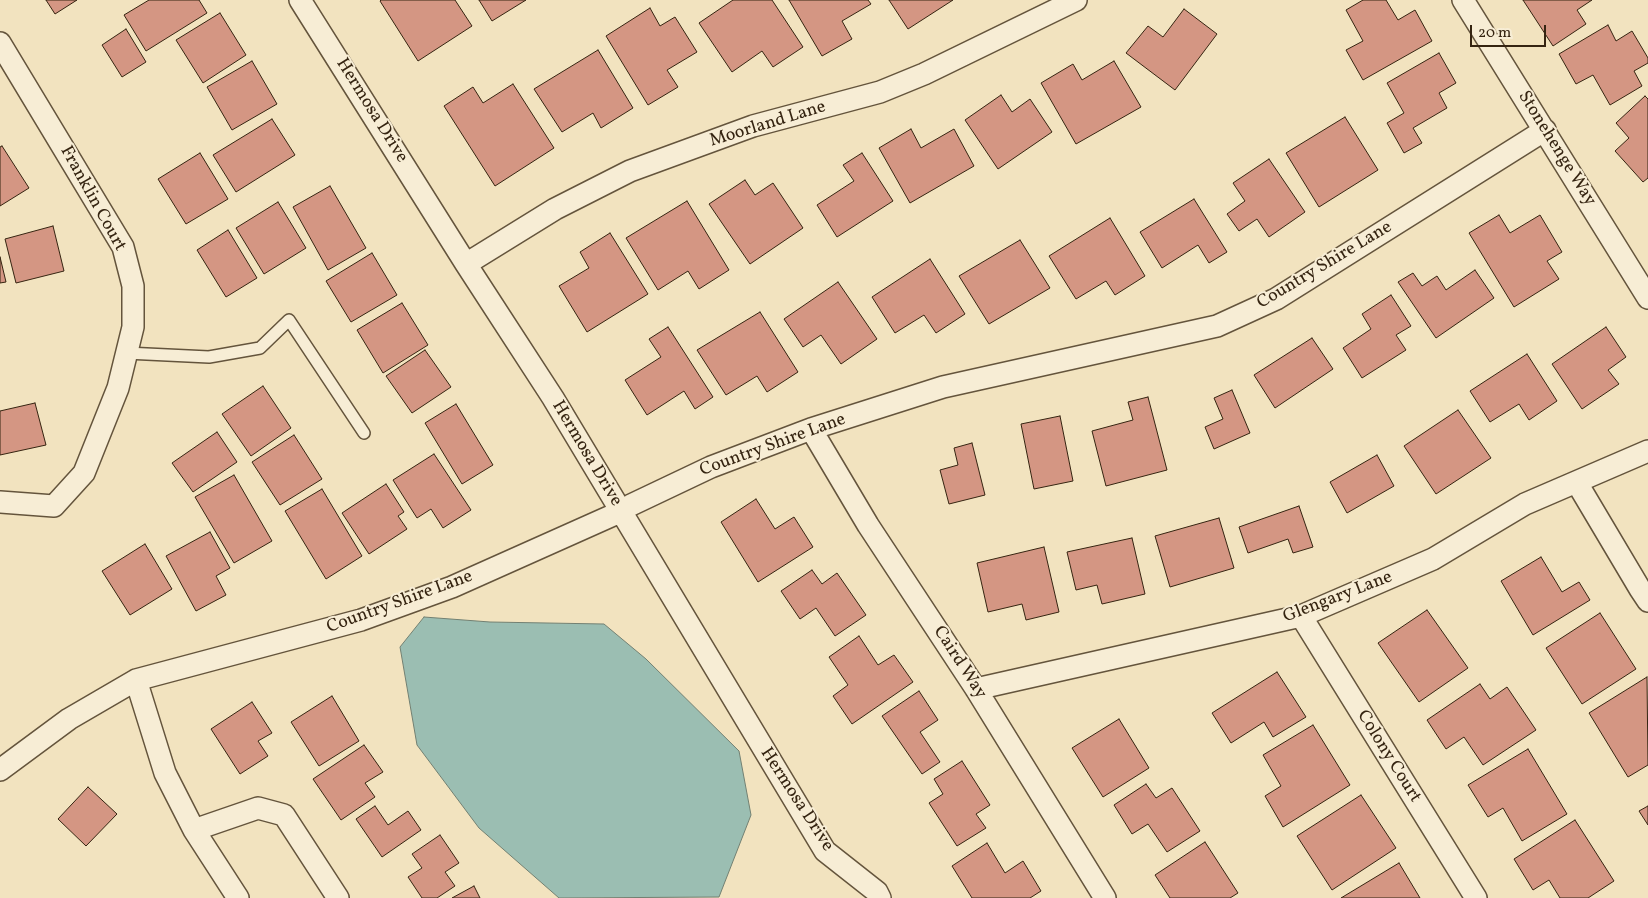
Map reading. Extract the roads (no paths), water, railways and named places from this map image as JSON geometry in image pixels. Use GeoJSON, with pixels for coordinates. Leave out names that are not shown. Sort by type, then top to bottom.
{"type":"FeatureCollection","features":[{"type":"Feature","properties":{"kind":"street","name":"Hermosa Drive"},"geometry":{"type":"LineString","coordinates":[[300,0],[466,264],[553,398],[825,851],[875,896]]}},
{"type":"Feature","properties":{"kind":"street","name":"Moorland Lane"},"geometry":{"type":"LineString","coordinates":[[466,264],[555,209],[630,171],[753,126],[880,92],[924,74],[1076,0]]}},
{"type":"Feature","properties":{"kind":"street","name":"Stonehenge Way"},"geometry":{"type":"LineString","coordinates":[[1463,0],[1648,298]]}},
{"type":"Feature","properties":{"kind":"street","name":"Franklin Court"},"geometry":{"type":"LineString","coordinates":[[0,43],[123,247],[133,286],[133,327],[118,388],[84,473],[54,506],[0,502]]}},
{"type":"Feature","properties":{"kind":"street","name":"Country Shire Lane"},"geometry":{"type":"LineString","coordinates":[[0,770],[69,719],[136,680],[361,620],[452,587],[620,512],[631,504],[711,467],[811,429],[943,387],[1217,326],[1276,299],[1545,130]]}},
{"type":"Feature","properties":{"kind":"street","name":"Caird Way"},"geometry":{"type":"LineString","coordinates":[[811,429],[868,525],[976,689],[1105,898]]}},
{"type":"Feature","properties":{"kind":"street","name":"Glengary Lane"},"geometry":{"type":"LineString","coordinates":[[976,689],[1301,616],[1433,559],[1525,504],[1648,451]]}},
{"type":"Feature","properties":{"kind":"street"},"geometry":{"type":"LineString","coordinates":[[1577,483],[1648,601]]}},
{"type":"Feature","properties":{"kind":"street","name":"Colony Court"},"geometry":{"type":"LineString","coordinates":[[1301,616],[1476,898]]}},
{"type":"Feature","properties":{"kind":"street"},"geometry":{"type":"LineString","coordinates":[[136,680],[165,772],[194,830],[238,898]]}},
{"type":"Feature","properties":{"kind":"street"},"geometry":{"type":"LineString","coordinates":[[194,830],[258,808],[284,815],[338,898]]}},
{"type":"Feature","properties":{"kind":"lane"},"geometry":{"type":"LineString","coordinates":[[126,353],[209,357],[260,348],[289,320],[364,433]]}},
{"type":"Feature","properties":{"kind":"water"},"geometry":{"type":"Polygon","coordinates":[[[424,617],[490,622],[604,624],[646,659],[739,751],[751,815],[719,897],[559,898],[479,828],[417,745],[400,647],[424,617]]]}}]}
